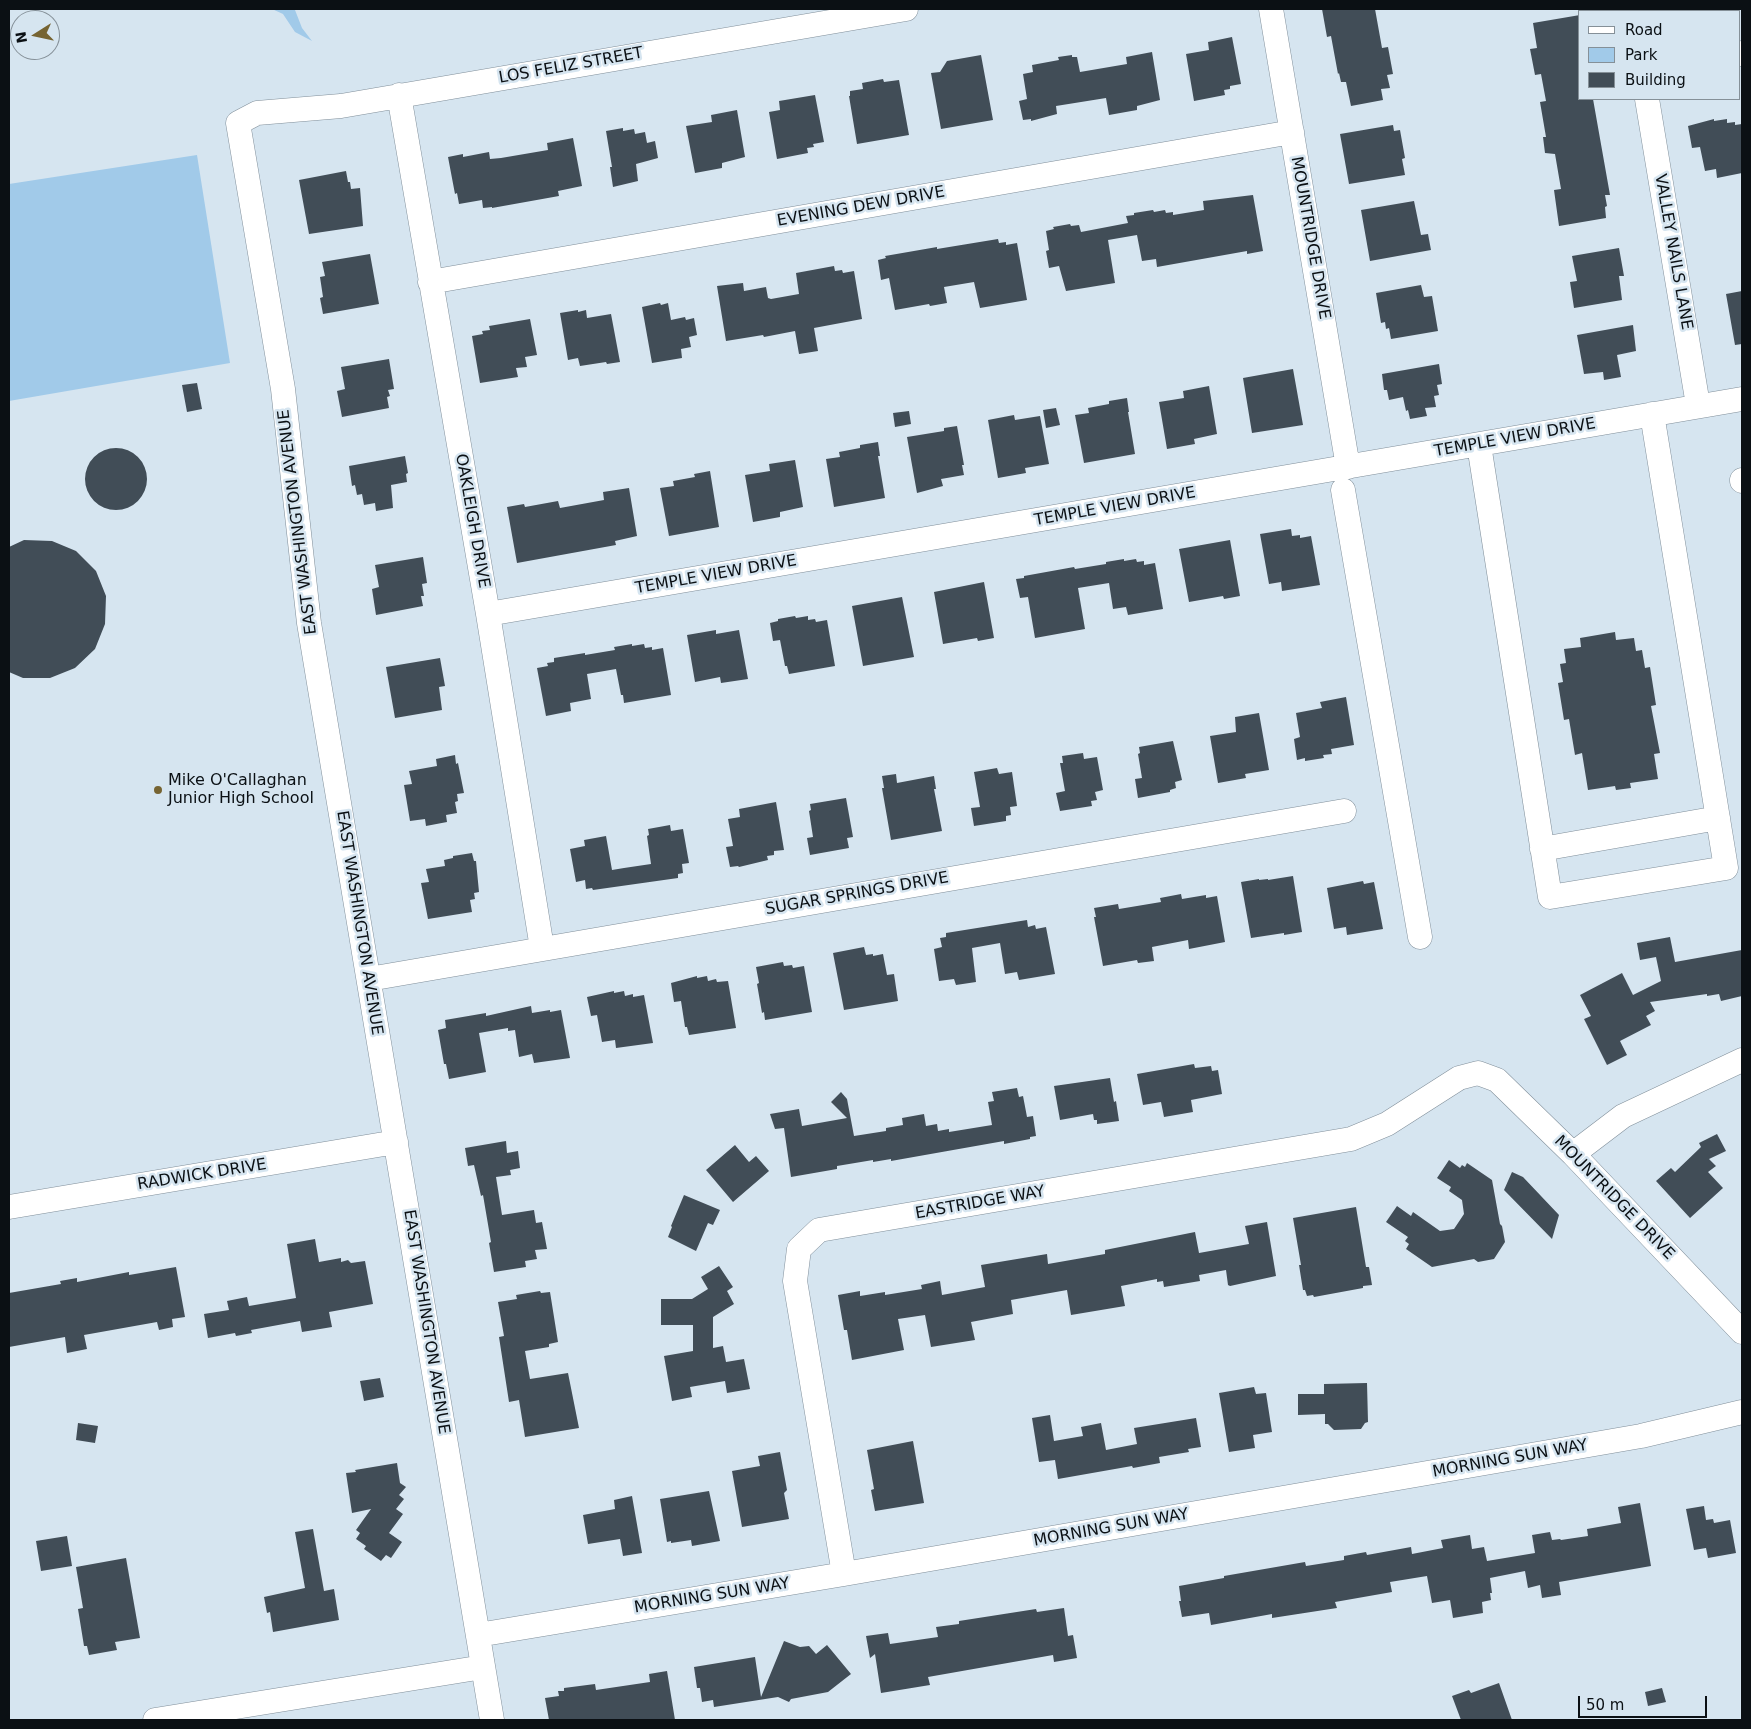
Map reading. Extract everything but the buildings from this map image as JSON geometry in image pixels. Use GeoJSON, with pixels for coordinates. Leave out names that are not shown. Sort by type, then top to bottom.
{"type":"FeatureCollection","features":[{"type":"Feature","properties":{"kind":"street","name":"LOS FELIZ STREET"},"geometry":{"type":"LineString","coordinates":[[238,124],[257,113],[341,106],[906,9]]}},
{"type":"Feature","properties":{"kind":"street","name":"MOUNTRIDGE DRIVE"},"geometry":{"type":"LineString","coordinates":[[1271,9],[1348,467]]}},
{"type":"Feature","properties":{"kind":"street","name":"OAKLEIGH DRIVE"},"geometry":{"type":"LineString","coordinates":[[399,96],[488,614],[542,948]]}},
{"type":"Feature","properties":{"kind":"street","name":"VALLEY NAILS LANE"},"geometry":{"type":"LineString","coordinates":[[1647,100],[1698,406]]}},
{"type":"Feature","properties":{"kind":"street","name":"EAST WASHINGTON AVENUE"},"geometry":{"type":"LineString","coordinates":[[238,124],[283,389],[309,623],[492,1720]]}},
{"type":"Feature","properties":{"kind":"street","name":"EVENING DEW DRIVE"},"geometry":{"type":"LineString","coordinates":[[430,282],[1292,132]]}},
{"type":"Feature","properties":{"kind":"street","name":"TEMPLE VIEW DRIVE"},"geometry":{"type":"LineString","coordinates":[[488,614],[1742,399]]}},
{"type":"Feature","properties":{"kind":"street"},"geometry":{"type":"LineString","coordinates":[[1479,445],[1550,897],[1726,868],[1652,414]]}},
{"type":"Feature","properties":{"kind":"street"},"geometry":{"type":"LineString","coordinates":[[1343,490],[1420,936]]}},
{"type":"Feature","properties":{"kind":"street","name":"SUGAR SPRINGS DRIVE"},"geometry":{"type":"LineString","coordinates":[[369,979],[1344,811]]}},
{"type":"Feature","properties":{"kind":"street"},"geometry":{"type":"LineString","coordinates":[[1542,849],[1718,818]]}},
{"type":"Feature","properties":{"kind":"street"},"geometry":{"type":"LineString","coordinates":[[1573,1154],[1623,1116],[1742,1060]]}},
{"type":"Feature","properties":{"kind":"street","name":"MOUNTRIDGE DRIVE"},"geometry":{"type":"LineString","coordinates":[[1478,1073],[1497,1080],[1573,1154],[1742,1332]]}},
{"type":"Feature","properties":{"kind":"street","name":"EASTRIDGE WAY"},"geometry":{"type":"LineString","coordinates":[[844,1574],[795,1280],[799,1249],[820,1230],[1351,1139],[1387,1124],[1459,1078],[1478,1073]]}},
{"type":"Feature","properties":{"kind":"street","name":"RADWICK DRIVE"},"geometry":{"type":"LineString","coordinates":[[9,1207],[396,1142]]}},
{"type":"Feature","properties":{"kind":"street","name":"MORNING SUN WAY"},"geometry":{"type":"LineString","coordinates":[[478,1634],[844,1574],[1641,1436],[1742,1412]]}},
{"type":"Feature","properties":{"kind":"street"},"geometry":{"type":"LineString","coordinates":[[154,1720],[483,1666]]}},
{"type":"Feature","properties":{"kind":"green space"},"geometry":{"type":"Polygon","coordinates":[[[272,9],[295,10],[302,28],[312,41],[295,32],[283,14],[272,9]]]}},
{"type":"Feature","properties":{"kind":"green space"},"geometry":{"type":"Polygon","coordinates":[[[197,155],[230,363],[9,401],[9,184],[197,155]]]}},
{"type":"Feature","properties":{"kind":"place","name":"Mike O'Callaghan Junior High School"},"geometry":{"type":"Point","coordinates":[158,790]}}]}
